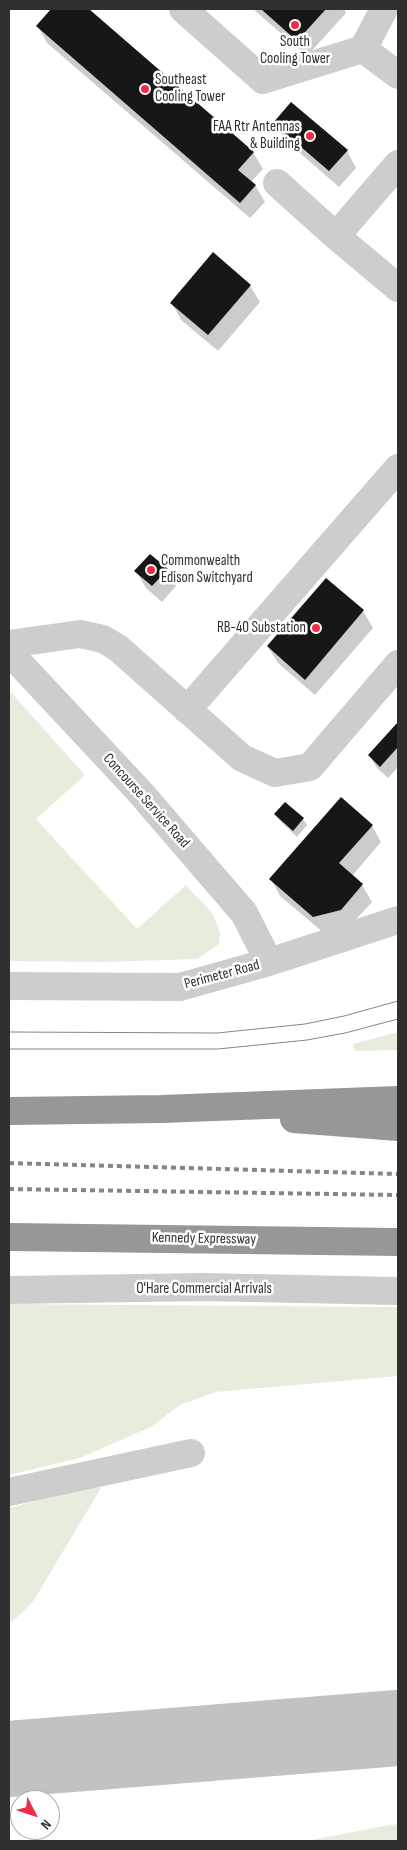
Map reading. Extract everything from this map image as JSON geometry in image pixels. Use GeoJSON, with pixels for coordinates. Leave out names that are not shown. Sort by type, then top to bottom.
{"type":"FeatureCollection","features":[{"type":"Feature","properties":{"kind":"highway"},"geometry":{"type":"LineString","coordinates":[[9,1111],[162,1109],[398,1100]]}},
{"type":"Feature","properties":{"kind":"highway"},"geometry":{"type":"LineString","coordinates":[[162,1109],[398,1127]]}},
{"type":"Feature","properties":{"kind":"highway","name":"Kennedy Expressway"},"geometry":{"type":"LineString","coordinates":[[9,1236],[398,1242]]}},
{"type":"Feature","properties":{"kind":"lane"},"geometry":{"type":"LineString","coordinates":[[183,9],[263,80],[363,49],[384,9]]}},
{"type":"Feature","properties":{"kind":"lane"},"geometry":{"type":"LineString","coordinates":[[363,49],[398,75]]}},
{"type":"Feature","properties":{"kind":"lane"},"geometry":{"type":"LineString","coordinates":[[336,236],[398,164]]}},
{"type":"Feature","properties":{"kind":"lane"},"geometry":{"type":"LineString","coordinates":[[277,183],[398,288]]}},
{"type":"Feature","properties":{"kind":"lane"},"geometry":{"type":"LineString","coordinates":[[187,710],[398,468]]}},
{"type":"Feature","properties":{"kind":"lane"},"geometry":{"type":"LineString","coordinates":[[9,644],[80,634],[103,639],[118,648],[242,758],[275,773],[310,767],[398,664]]}},
{"type":"Feature","properties":{"kind":"lane","name":"Concourse Service Road"},"geometry":{"type":"LineString","coordinates":[[9,652],[139,791],[244,913],[269,962]]}},
{"type":"Feature","properties":{"kind":"lane","name":"Perimeter Road"},"geometry":{"type":"LineString","coordinates":[[9,986],[180,987],[269,962],[398,920]]}},
{"type":"Feature","properties":{"kind":"lane","name":"O'Hare Commercial Arrivals"},"geometry":{"type":"LineString","coordinates":[[9,1290],[203,1287],[398,1291]]}},
{"type":"Feature","properties":{"kind":"lane"},"geometry":{"type":"LineString","coordinates":[[9,1492],[191,1453]]}},
{"type":"Feature","properties":{"kind":"green space"},"geometry":{"type":"Polygon","coordinates":[[[9,690],[85,775],[36,819],[137,929],[186,885],[213,914],[220,933],[219,944],[197,959],[104,962],[9,961],[9,690]]]}},
{"type":"Feature","properties":{"kind":"green space"},"geometry":{"type":"Polygon","coordinates":[[[398,1032],[398,1050],[354,1051],[353,1044],[398,1032]]]}},
{"type":"Feature","properties":{"kind":"green space"},"geometry":{"type":"Polygon","coordinates":[[[9,1304],[398,1307],[398,1376],[216,1392],[180,1405],[151,1427],[80,1458],[9,1475],[9,1304]]]}},
{"type":"Feature","properties":{"kind":"green space"},"geometry":{"type":"Polygon","coordinates":[[[88,1487],[101,1488],[34,1600],[20,1615],[9,1623],[9,1508],[88,1487]]]}},
{"type":"Feature","properties":{"kind":"green space"},"geometry":{"type":"Polygon","coordinates":[[[398,1824],[398,1841],[306,1841],[390,1825],[398,1824]]]}},
{"type":"Feature","properties":{"kind":"building","name":"Southeast Cooling Tower"},"geometry":{"type":"Polygon","coordinates":[[[51,9],[89,9],[254,152],[238,170],[256,185],[240,203],[36,26],[51,9]]]}},
{"type":"Feature","properties":{"kind":"building","name":"South Cooling Tower"},"geometry":{"type":"Polygon","coordinates":[[[261,9],[326,9],[297,41],[261,9]]]}},
{"type":"Feature","properties":{"kind":"building","name":"FAA Rtr Antennas & Building"},"geometry":{"type":"Polygon","coordinates":[[[291,102],[348,150],[329,171],[273,123],[291,102]]]}},
{"type":"Feature","properties":{"kind":"building"},"geometry":{"type":"Polygon","coordinates":[[[213,252],[251,285],[208,335],[170,303],[213,252]]]}},
{"type":"Feature","properties":{"kind":"building","name":"Commonwealth Edison Switchyard"},"geometry":{"type":"Polygon","coordinates":[[[150,554],[168,569],[152,586],[134,571],[150,554]]]}},
{"type":"Feature","properties":{"kind":"building","name":"RB-40 Substation"},"geometry":{"type":"Polygon","coordinates":[[[326,578],[364,610],[305,680],[267,646],[326,578]]]}},
{"type":"Feature","properties":{"kind":"building"},"geometry":{"type":"Polygon","coordinates":[[[398,722],[398,747],[380,767],[368,755],[398,722]]]}},
{"type":"Feature","properties":{"kind":"building"},"geometry":{"type":"Polygon","coordinates":[[[341,797],[373,825],[339,863],[363,884],[341,910],[313,917],[269,879],[341,797]]]}},
{"type":"Feature","properties":{"kind":"building"},"geometry":{"type":"Polygon","coordinates":[[[285,802],[304,818],[293,831],[274,814],[285,802]]]}},
{"type":"Feature","properties":{"kind":"taxiway"},"geometry":{"type":"LineString","coordinates":[[9,1759],[398,1728]]}},
{"type":"Feature","properties":{"kind":"tram line"},"geometry":{"type":"LineString","coordinates":[[9,1032],[217,1033],[305,1024],[344,1016],[398,1001]]}},
{"type":"Feature","properties":{"kind":"tram line"},"geometry":{"type":"LineString","coordinates":[[9,1049],[218,1049],[307,1040],[345,1033],[398,1019]]}},
{"type":"Feature","properties":{"kind":"railway"},"geometry":{"type":"LineString","coordinates":[[9,1163],[398,1174]]}},
{"type":"Feature","properties":{"kind":"railway"},"geometry":{"type":"LineString","coordinates":[[9,1189],[398,1195]]}},
{"type":"Feature","properties":{"kind":"place","name":"South Cooling Tower"},"geometry":{"type":"Point","coordinates":[295,25]}},
{"type":"Feature","properties":{"kind":"place","name":"Southeast Cooling Tower"},"geometry":{"type":"Point","coordinates":[145,89]}},
{"type":"Feature","properties":{"kind":"place","name":"FAA Rtr Antennas & Building"},"geometry":{"type":"Point","coordinates":[310,136]}},
{"type":"Feature","properties":{"kind":"place","name":"Commonwealth Edison Switchyard"},"geometry":{"type":"Point","coordinates":[151,570]}},
{"type":"Feature","properties":{"kind":"place","name":"RB-40 Substation"},"geometry":{"type":"Point","coordinates":[316,628]}}]}
